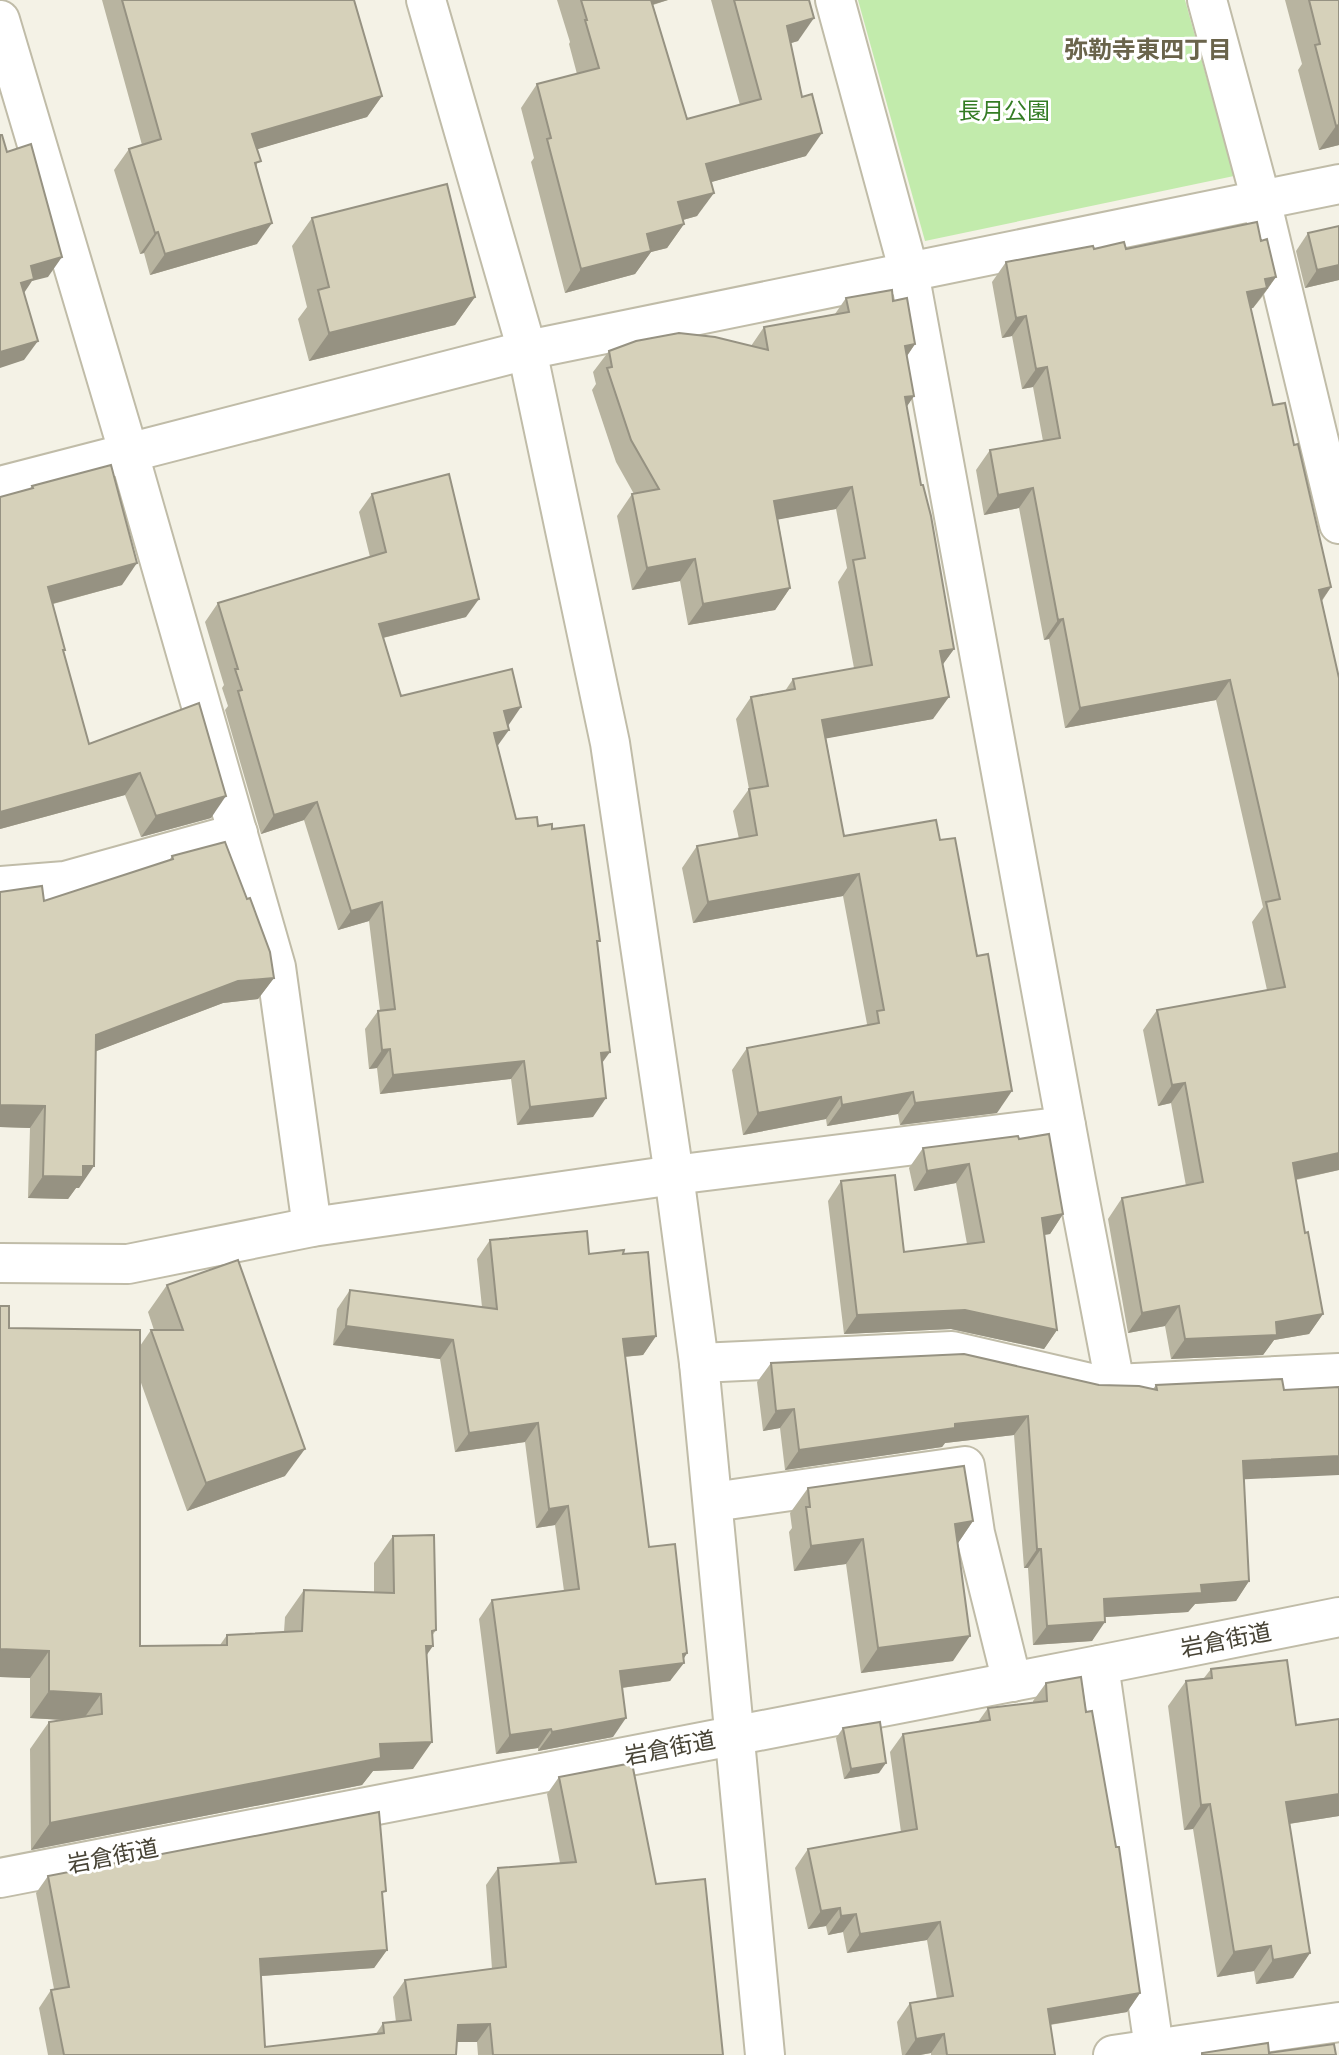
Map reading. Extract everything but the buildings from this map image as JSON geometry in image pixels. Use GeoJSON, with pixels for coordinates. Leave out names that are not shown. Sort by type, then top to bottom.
{"type":"FeatureCollection","features":[{"type":"Feature","properties":{"kind":"street"},"geometry":{"type":"LineString","coordinates":[[426,0],[527,350],[610,743],[699,1363],[765,2055]]}},
{"type":"Feature","properties":{"kind":"street"},"geometry":{"type":"LineString","coordinates":[[835,0],[909,272],[1115,1384]]}},
{"type":"Feature","properties":{"kind":"street"},"geometry":{"type":"LineString","coordinates":[[1207,0],[1261,200],[1339,524]]}},
{"type":"Feature","properties":{"kind":"street"},"geometry":{"type":"LineString","coordinates":[[0,19],[129,454],[276,967],[312,1227]]}},
{"type":"Feature","properties":{"kind":"street"},"geometry":{"type":"LineString","coordinates":[[0,486],[527,350],[1339,184]]}},
{"type":"Feature","properties":{"kind":"street"},"geometry":{"type":"LineString","coordinates":[[0,886],[65,881],[238,833]]}},
{"type":"Feature","properties":{"kind":"street"},"geometry":{"type":"LineString","coordinates":[[0,1263],[128,1264],[312,1227],[674,1175],[1066,1126]]}},
{"type":"Feature","properties":{"kind":"street"},"geometry":{"type":"LineString","coordinates":[[699,1363],[952,1351],[1090,1383],[1339,1373]]}},
{"type":"Feature","properties":{"kind":"street"},"geometry":{"type":"LineString","coordinates":[[713,1502],[965,1466],[975,1533],[1012,1682]]}},
{"type":"Feature","properties":{"kind":"street","name":"岩倉街道"},"geometry":{"type":"LineString","coordinates":[[0,1878],[1339,1617]]}},
{"type":"Feature","properties":{"kind":"street"},"geometry":{"type":"LineString","coordinates":[[1099,1665],[1154,2052]]}},
{"type":"Feature","properties":{"kind":"street"},"geometry":{"type":"LineString","coordinates":[[1113,2055],[1154,2052],[1339,2022]]}},
{"type":"Feature","properties":{"kind":"green space","name":"長月公園"},"geometry":{"type":"Polygon","coordinates":[[[858,0],[1185,0],[1234,176],[925,241],[858,0]]]}},
{"type":"Feature","properties":{"kind":"district","name":"弥勒寺東四丁目"},"geometry":{"type":"Point","coordinates":[1148,50]}}]}
